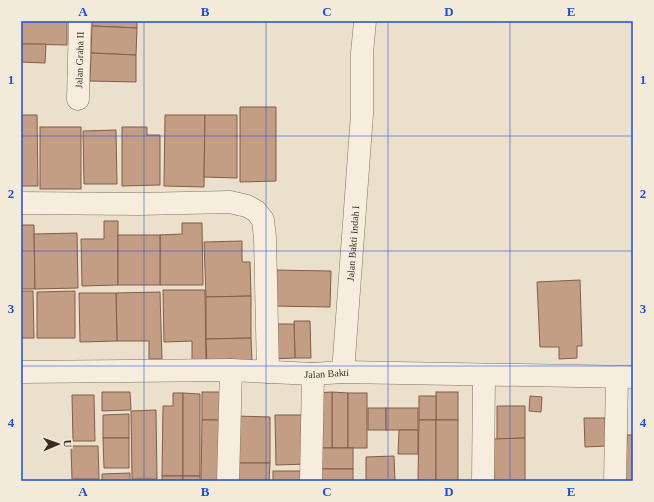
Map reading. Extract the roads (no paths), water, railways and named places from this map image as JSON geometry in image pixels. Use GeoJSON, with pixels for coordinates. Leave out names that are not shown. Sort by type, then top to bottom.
{"type":"FeatureCollection","features":[{"type":"Feature","properties":{"kind":"street","name":"Jalan Graha II"},"geometry":{"type":"LineString","coordinates":[[78,99],[80,21]]}},
{"type":"Feature","properties":{"kind":"street","name":"Jalan Bakti Indah I"},"geometry":{"type":"LineString","coordinates":[[343,372],[362,114],[362,53],[365,21]]}},
{"type":"Feature","properties":{"kind":"street"},"geometry":{"type":"LineString","coordinates":[[21,203],[138,204],[230,202],[247,206],[256,211],[262,220],[265,238],[268,372]]}},
{"type":"Feature","properties":{"kind":"street","name":"Jalan Bakti"},"geometry":{"type":"LineString","coordinates":[[21,372],[231,370],[313,374],[343,372],[625,377]]}},
{"type":"Feature","properties":{"kind":"street"},"geometry":{"type":"LineString","coordinates":[[228,481],[231,370]]}},
{"type":"Feature","properties":{"kind":"street"},"geometry":{"type":"LineString","coordinates":[[311,481],[313,374]]}},
{"type":"Feature","properties":{"kind":"street"},"geometry":{"type":"LineString","coordinates":[[483,481],[484,375]]}},
{"type":"Feature","properties":{"kind":"street"},"geometry":{"type":"LineString","coordinates":[[615,481],[625,377]]}}]}
